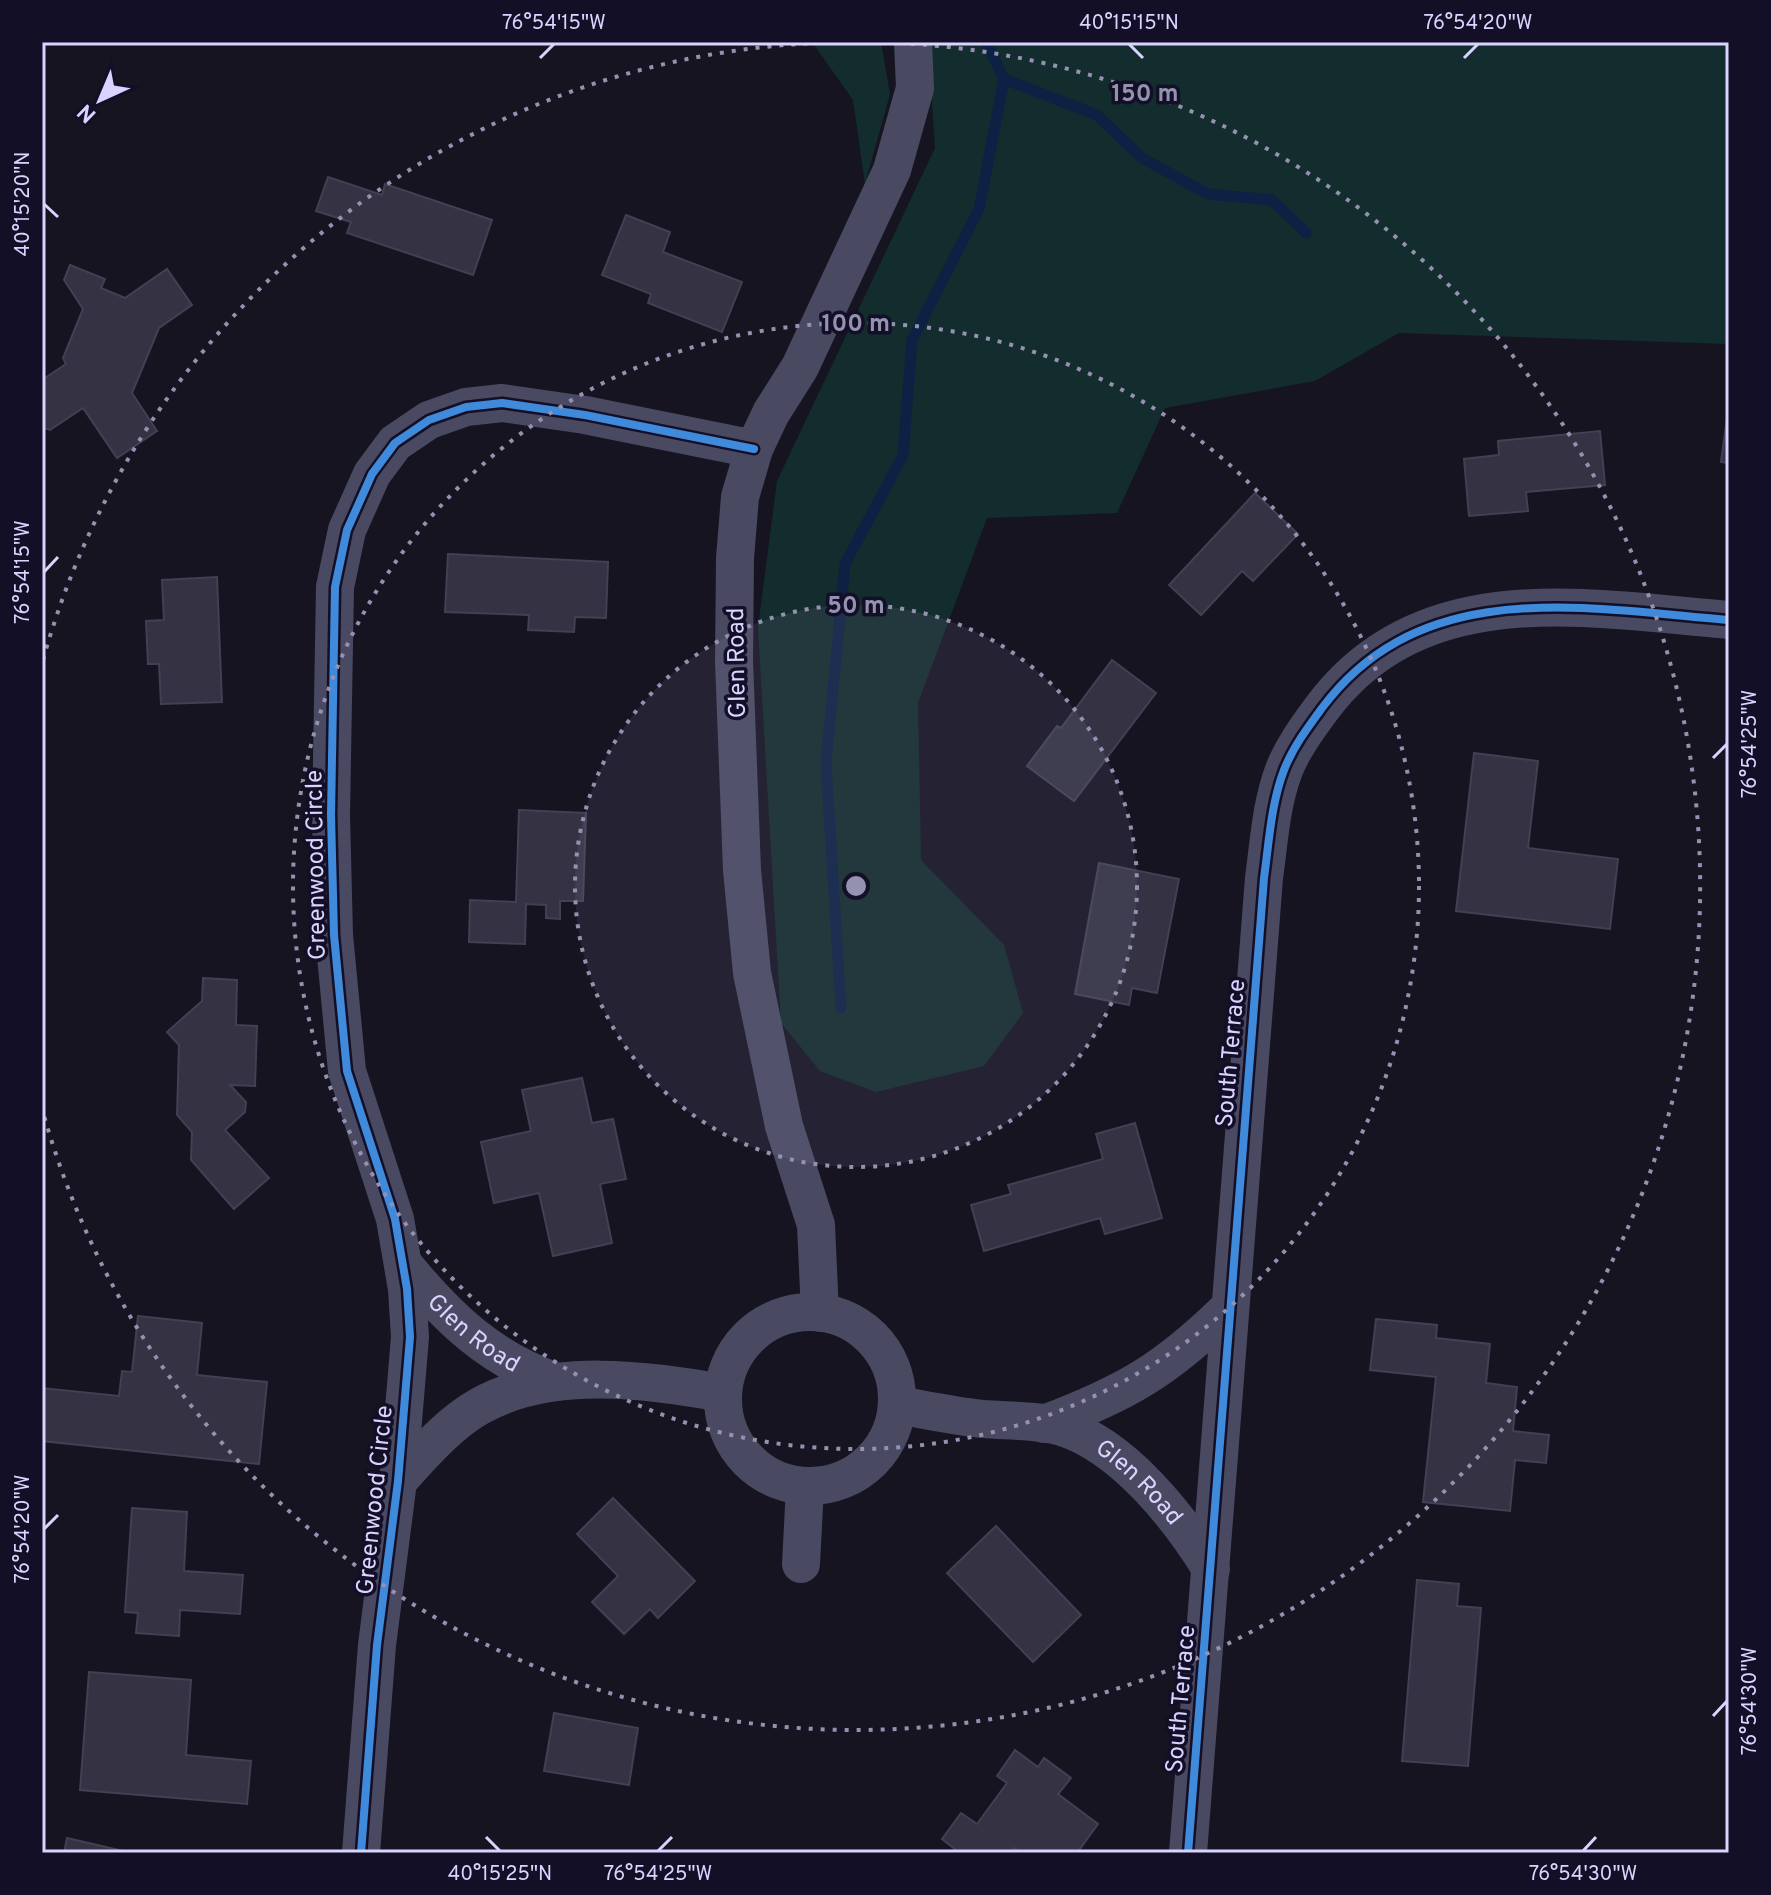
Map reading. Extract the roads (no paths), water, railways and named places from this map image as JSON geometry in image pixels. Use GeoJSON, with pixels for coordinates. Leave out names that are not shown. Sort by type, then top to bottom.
{"type":"FeatureCollection","features":[{"type":"Feature","properties":{"kind":"street","name":"Glen Road"},"geometry":{"type":"LineString","coordinates":[[820,1313],[816,1225],[784,1126],[752,973],[742,870],[734,661],[735,558],[740,497],[754,449],[771,413],[800,367],[892,170],[915,88],[913,42]]}},
{"type":"Feature","properties":{"kind":"street","name":"Greenwood Circle"},"geometry":{"type":"LineString","coordinates":[[361,1853],[375,1660],[398,1481],[410,1337],[404,1265],[395,1219],[347,1071],[334,935],[331,815],[335,587],[357,505],[372,474],[395,443],[429,420],[466,407],[502,403],[585,415],[754,449]]}},
{"type":"Feature","properties":{"kind":"street","name":"South Terrace"},"geometry":{"type":"LineString","coordinates":[[1188,1853],[1264,878],[1275,801],[1284,769],[1303,733],[1335,690],[1365,660],[1417,630],[1479,612],[1542,607],[1729,620]]}},
{"type":"Feature","properties":{"kind":"street","name":"Glen Road"},"geometry":{"type":"LineString","coordinates":[[404,1265],[440,1308],[504,1360],[519,1369],[558,1383]]}},
{"type":"Feature","properties":{"kind":"street","name":"Glen Road"},"geometry":{"type":"LineString","coordinates":[[1044,1424],[1100,1403],[1152,1375],[1190,1346],[1229,1308]]}},
{"type":"Feature","properties":{"kind":"street"},"geometry":{"type":"LineString","coordinates":[[799,1313],[820,1313],[837,1316],[864,1330],[884,1354],[896,1382],[898,1405],[887,1441],[869,1464],[848,1479],[805,1487],[775,1479],[756,1467],[736,1445],[729,1431],[723,1393],[728,1372],[741,1346],[764,1326],[799,1313]]}},
{"type":"Feature","properties":{"kind":"street","name":"Glen Road"},"geometry":{"type":"LineString","coordinates":[[398,1481],[441,1435],[479,1407],[514,1391],[558,1383],[619,1380],[723,1393]]}},
{"type":"Feature","properties":{"kind":"street","name":"Glen Road"},"geometry":{"type":"LineString","coordinates":[[898,1405],[978,1419],[1044,1424],[1079,1433],[1116,1457],[1173,1514],[1211,1569]]}},
{"type":"Feature","properties":{"kind":"street"},"geometry":{"type":"LineString","coordinates":[[801,1564],[805,1487]]}},
{"type":"Feature","properties":{"kind":"waterway"},"geometry":{"type":"LineString","coordinates":[[841,1008],[826,763],[845,564],[903,455],[912,340],[979,209],[1004,79],[986,42]]}},
{"type":"Feature","properties":{"kind":"waterway"},"geometry":{"type":"LineString","coordinates":[[1004,79],[1097,115],[1142,158],[1208,194],[1272,200],[1306,233]]}}]}
